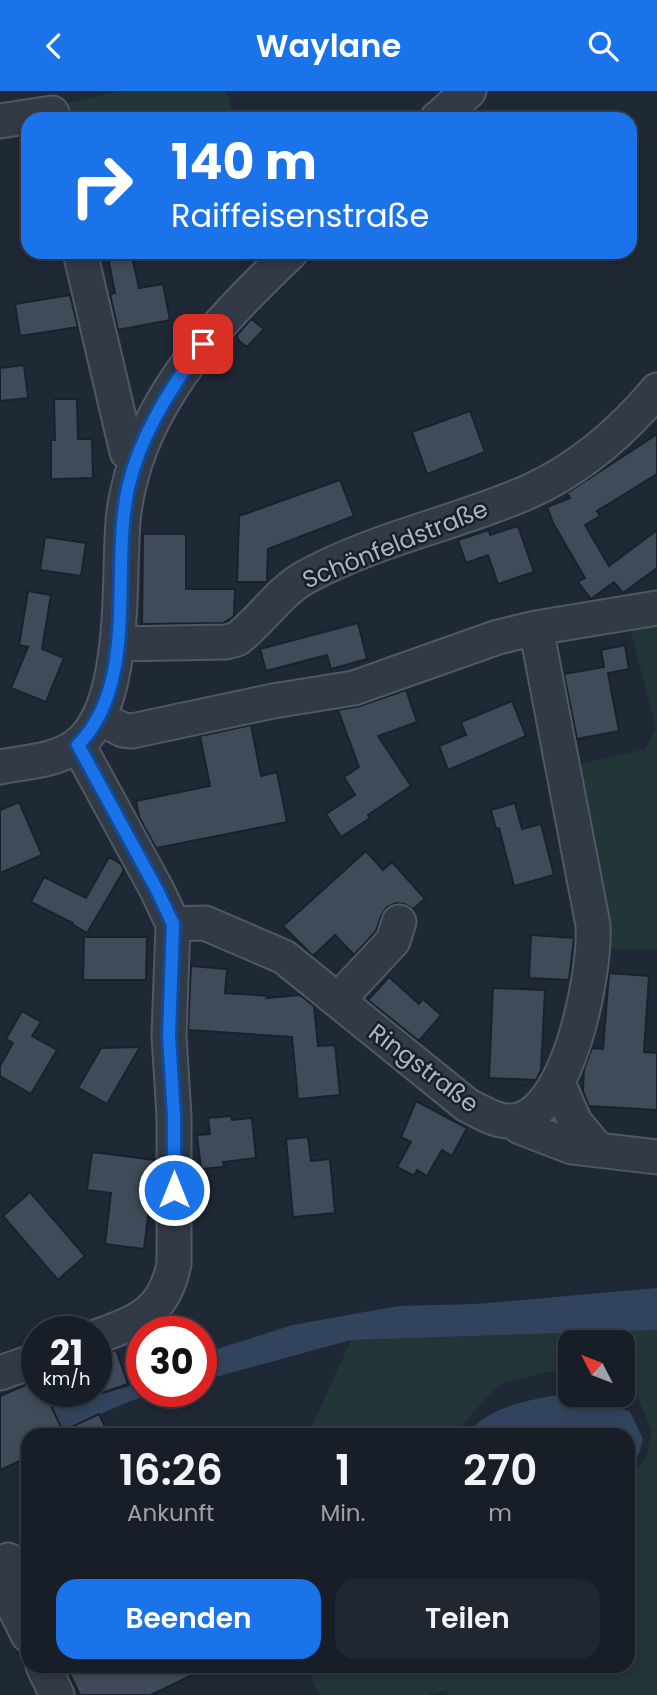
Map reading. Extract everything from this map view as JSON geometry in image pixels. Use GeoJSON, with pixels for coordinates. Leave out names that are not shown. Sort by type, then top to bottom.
{"type":"FeatureCollection","features":[{"type":"Feature","properties":{"kind":"street"},"geometry":{"type":"LineString","coordinates":[[446,112],[469,91]]}},
{"type":"Feature","properties":{"kind":"street"},"geometry":{"type":"LineString","coordinates":[[0,121],[21,116]]}},
{"type":"Feature","properties":{"kind":"street"},"geometry":{"type":"LineString","coordinates":[[82,259],[127,452],[138,456]]}},
{"type":"Feature","properties":{"kind":"street"},"geometry":{"type":"LineString","coordinates":[[0,767],[60,756],[78,745],[99,718],[106,703],[117,644],[123,520],[129,485],[138,456],[159,411],[192,358],[214,330],[284,259]]}},
{"type":"Feature","properties":{"kind":"street","name":"Schönfeldstraße"},"geometry":{"type":"LineString","coordinates":[[117,644],[226,642],[237,639],[293,585],[306,577],[358,554],[528,492],[556,477],[602,446],[657,390]]}},
{"type":"Feature","properties":{"kind":"street"},"geometry":{"type":"LineString","coordinates":[[99,718],[132,731],[273,701],[354,688],[498,637],[657,608]]}},
{"type":"Feature","properties":{"kind":"street"},"geometry":{"type":"LineString","coordinates":[[513,1121],[533,1114],[547,1100],[558,1083],[586,1003],[594,944],[593,925],[536,628]]}},
{"type":"Feature","properties":{"kind":"street"},"geometry":{"type":"LineString","coordinates":[[78,745],[173,924],[169,1036],[174,1116],[174,1263],[167,1288],[152,1311],[136,1322],[112,1331]]}},
{"type":"Feature","properties":{"kind":"street"},"geometry":{"type":"LineString","coordinates":[[338,1000],[393,941],[399,922]]}},
{"type":"Feature","properties":{"kind":"street","name":"Ringstraße"},"geometry":{"type":"LineString","coordinates":[[173,924],[205,923],[284,957],[467,1105],[496,1119],[513,1121],[520,1128],[572,1147],[657,1157]]}},
{"type":"Feature","properties":{"kind":"street"},"geometry":{"type":"LineString","coordinates":[[558,1083],[575,1122],[598,1150]]}},
{"type":"Feature","properties":{"kind":"street"},"geometry":{"type":"LineString","coordinates":[[0,1373],[21,1366]]}},
{"type":"Feature","properties":{"kind":"street"},"geometry":{"type":"LineString","coordinates":[[12,1551],[0,1578],[21,1621]]}},
{"type":"Feature","properties":{"kind":"street"},"geometry":{"type":"LineString","coordinates":[[46,1673],[57,1695]]}},
{"type":"Feature","properties":{"kind":"shaded area"},"geometry":{"type":"Polygon","coordinates":[[[119,91],[226,91],[233,112],[66,112],[64,104],[119,91]]]}},
{"type":"Feature","properties":{"kind":"shaded area"},"geometry":{"type":"Polygon","coordinates":[[[657,615],[657,950],[602,949],[567,767],[645,749],[656,728],[628,621],[657,615]]]}},
{"type":"Feature","properties":{"kind":"shaded area"},"geometry":{"type":"Polygon","coordinates":[[[657,1330],[657,1695],[446,1695],[449,1690],[428,1695],[320,1695],[309,1673],[635,1673],[635,1470],[646,1459],[652,1432],[639,1400],[635,1397],[635,1331],[657,1330]]]}},
{"type":"Feature","properties":{"kind":"shaded area"},"geometry":{"type":"Polygon","coordinates":[[[558,1333],[558,1372],[546,1372],[498,1385],[459,1428],[311,1428],[351,1340],[558,1333]]]}},
{"type":"Feature","properties":{"kind":"water"},"geometry":{"type":"Polygon","coordinates":[[[657,1288],[657,1330],[558,1330],[558,1333],[351,1340],[217,1377],[217,1349],[293,1325],[398,1306],[476,1304],[657,1288]]]}},
{"type":"Feature","properties":{"kind":"water"},"geometry":{"type":"Polygon","coordinates":[[[126,1387],[126,1403],[69,1428],[61,1428],[52,1408],[112,1407],[112,1391],[126,1387]]]}},
{"type":"Feature","properties":{"kind":"water"},"geometry":{"type":"Polygon","coordinates":[[[558,1395],[558,1407],[619,1407],[630,1412],[643,1439],[639,1454],[635,1459],[635,1428],[472,1428],[512,1405],[558,1395]]]}},
{"type":"Feature","properties":{"kind":"building"},"geometry":{"type":"Polygon","coordinates":[[[108,259],[133,259],[139,288],[163,284],[170,320],[118,330],[110,294],[115,293],[108,259]]]}},
{"type":"Feature","properties":{"kind":"building"},"geometry":{"type":"Polygon","coordinates":[[[70,295],[78,327],[20,336],[15,304],[70,295]]]}},
{"type":"Feature","properties":{"kind":"building"},"geometry":{"type":"Polygon","coordinates":[[[251,319],[264,329],[247,347],[238,340],[237,335],[251,319]]]}},
{"type":"Feature","properties":{"kind":"building"},"geometry":{"type":"Polygon","coordinates":[[[24,365],[28,398],[0,401],[0,368],[24,365]]]}},
{"type":"Feature","properties":{"kind":"building"},"geometry":{"type":"Polygon","coordinates":[[[54,399],[77,399],[78,439],[92,439],[93,478],[51,479],[51,440],[55,440],[54,399]]]}},
{"type":"Feature","properties":{"kind":"building"},"geometry":{"type":"Polygon","coordinates":[[[470,411],[485,452],[427,474],[412,432],[470,411]]]}},
{"type":"Feature","properties":{"kind":"building"},"geometry":{"type":"Polygon","coordinates":[[[657,434],[657,474],[597,511],[600,516],[585,525],[609,566],[657,530],[657,568],[623,593],[614,582],[591,599],[578,582],[585,578],[553,523],[547,507],[570,498],[567,493],[657,434]]]}},
{"type":"Feature","properties":{"kind":"building"},"geometry":{"type":"Polygon","coordinates":[[[340,480],[354,516],[268,549],[267,582],[237,582],[239,516],[340,480]]]}},
{"type":"Feature","properties":{"kind":"building"},"geometry":{"type":"Polygon","coordinates":[[[518,526],[534,572],[498,584],[488,555],[466,563],[458,540],[489,530],[490,535],[518,526]]]}},
{"type":"Feature","properties":{"kind":"building"},"geometry":{"type":"Polygon","coordinates":[[[143,534],[186,534],[186,589],[235,589],[234,616],[223,623],[142,624],[143,534]]]}},
{"type":"Feature","properties":{"kind":"building"},"geometry":{"type":"Polygon","coordinates":[[[45,537],[86,543],[81,576],[40,570],[45,537]]]}},
{"type":"Feature","properties":{"kind":"building"},"geometry":{"type":"Polygon","coordinates":[[[28,591],[51,595],[42,649],[64,658],[46,702],[11,688],[28,647],[19,645],[28,591]]]}},
{"type":"Feature","properties":{"kind":"building"},"geometry":{"type":"Polygon","coordinates":[[[358,623],[367,659],[331,669],[327,655],[266,671],[260,649],[358,623]]]}},
{"type":"Feature","properties":{"kind":"building"},"geometry":{"type":"Polygon","coordinates":[[[625,645],[629,669],[608,673],[619,731],[577,739],[564,674],[604,667],[601,650],[625,645]]]}},
{"type":"Feature","properties":{"kind":"building"},"geometry":{"type":"Polygon","coordinates":[[[406,690],[417,722],[378,736],[411,786],[341,837],[326,814],[355,795],[344,777],[359,767],[338,710],[360,706],[406,690]]]}},
{"type":"Feature","properties":{"kind":"building"},"geometry":{"type":"Polygon","coordinates":[[[512,701],[526,736],[448,770],[439,746],[466,735],[461,722],[512,701]]]}},
{"type":"Feature","properties":{"kind":"building"},"geometry":{"type":"Polygon","coordinates":[[[251,725],[261,776],[277,772],[287,822],[156,848],[139,817],[136,801],[210,786],[200,736],[251,725]]]}},
{"type":"Feature","properties":{"kind":"building"},"geometry":{"type":"Polygon","coordinates":[[[19,802],[42,855],[0,873],[0,810],[19,802]]]}},
{"type":"Feature","properties":{"kind":"building"},"geometry":{"type":"Polygon","coordinates":[[[515,803],[522,829],[541,824],[554,875],[514,886],[499,828],[496,829],[491,810],[515,803]]]}},
{"type":"Feature","properties":{"kind":"building"},"geometry":{"type":"Polygon","coordinates":[[[366,851],[383,870],[392,862],[425,899],[413,909],[396,903],[387,907],[376,931],[354,955],[335,935],[313,956],[283,926],[366,851]]]}},
{"type":"Feature","properties":{"kind":"building"},"geometry":{"type":"Polygon","coordinates":[[[109,857],[121,864],[124,870],[87,933],[31,902],[44,877],[86,898],[109,857]]]}},
{"type":"Feature","properties":{"kind":"building"},"geometry":{"type":"Polygon","coordinates":[[[531,935],[574,938],[569,980],[529,978],[531,935]]]}},
{"type":"Feature","properties":{"kind":"building"},"geometry":{"type":"Polygon","coordinates":[[[84,937],[147,937],[146,980],[83,980],[84,937]]]}},
{"type":"Feature","properties":{"kind":"building"},"geometry":{"type":"Polygon","coordinates":[[[191,966],[227,969],[225,993],[269,996],[267,998],[300,995],[314,1006],[318,1046],[335,1045],[340,1095],[298,1099],[292,1037],[188,1030],[191,966]]]}},
{"type":"Feature","properties":{"kind":"building"},"geometry":{"type":"Polygon","coordinates":[[[609,973],[649,976],[644,1052],[657,1053],[657,1110],[589,1106],[583,1091],[584,1069],[592,1048],[603,1049],[609,973]]]}},
{"type":"Feature","properties":{"kind":"building"},"geometry":{"type":"Polygon","coordinates":[[[389,977],[419,1004],[423,999],[441,1015],[419,1041],[368,1000],[389,977]]]}},
{"type":"Feature","properties":{"kind":"building"},"geometry":{"type":"Polygon","coordinates":[[[493,988],[545,990],[541,1070],[536,1080],[489,1078],[493,988]]]}},
{"type":"Feature","properties":{"kind":"building"},"geometry":{"type":"Polygon","coordinates":[[[22,1011],[41,1022],[32,1036],[57,1050],[31,1094],[0,1076],[0,1066],[13,1043],[6,1039],[22,1011]]]}},
{"type":"Feature","properties":{"kind":"building"},"geometry":{"type":"Polygon","coordinates":[[[140,1047],[107,1104],[78,1088],[101,1048],[140,1047]]]}},
{"type":"Feature","properties":{"kind":"building"},"geometry":{"type":"Polygon","coordinates":[[[416,1101],[467,1128],[452,1156],[442,1150],[427,1176],[417,1170],[414,1176],[397,1167],[411,1142],[401,1137],[416,1101]]]}},
{"type":"Feature","properties":{"kind":"building"},"geometry":{"type":"Polygon","coordinates":[[[231,1116],[232,1120],[252,1118],[256,1158],[223,1162],[224,1167],[201,1169],[197,1135],[210,1134],[208,1118],[231,1116]]]}},
{"type":"Feature","properties":{"kind":"building"},"geometry":{"type":"Polygon","coordinates":[[[308,1137],[311,1161],[330,1159],[335,1213],[293,1217],[286,1139],[308,1137]]]}},
{"type":"Feature","properties":{"kind":"building"},"geometry":{"type":"Polygon","coordinates":[[[92,1152],[155,1160],[144,1249],[105,1244],[111,1193],[87,1190],[92,1152]]]}},
{"type":"Feature","properties":{"kind":"building"},"geometry":{"type":"Polygon","coordinates":[[[30,1192],[85,1256],[58,1280],[3,1216],[30,1192]]]}},
{"type":"Feature","properties":{"kind":"building"},"geometry":{"type":"Polygon","coordinates":[[[116,1350],[126,1385],[112,1390],[112,1351],[116,1350]]]}},
{"type":"Feature","properties":{"kind":"building"},"geometry":{"type":"Polygon","coordinates":[[[21,1387],[21,1407],[52,1407],[62,1428],[21,1428],[21,1460],[0,1470],[0,1396],[21,1387]]]}},
{"type":"Feature","properties":{"kind":"building"},"geometry":{"type":"Polygon","coordinates":[[[99,1414],[106,1428],[69,1428],[99,1414]]]}},
{"type":"Feature","properties":{"kind":"building"},"geometry":{"type":"Polygon","coordinates":[[[69,1673],[197,1673],[151,1695],[80,1695],[69,1673]]]}},
{"type":"Feature","properties":{"kind":"route"},"geometry":{"type":"LineString","coordinates":[[174,1190],[174,1116],[169,1036],[173,924],[78,745],[91,731],[106,703],[117,644],[123,520],[133,470],[159,411],[203,344]]}}]}
